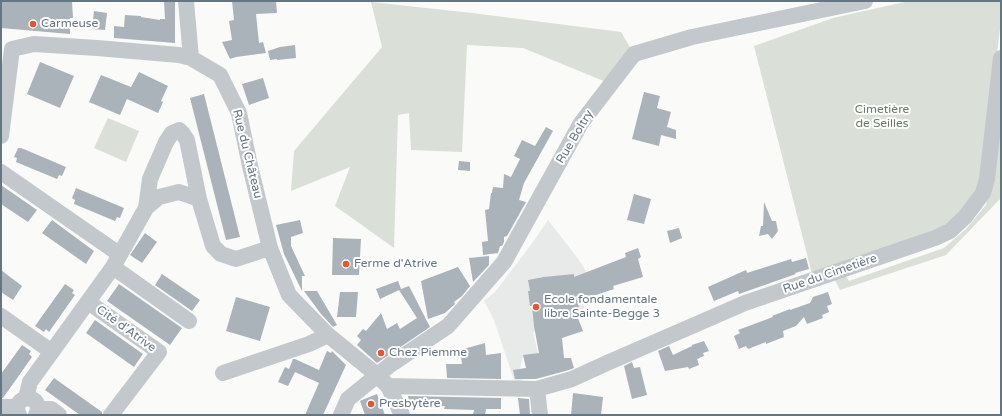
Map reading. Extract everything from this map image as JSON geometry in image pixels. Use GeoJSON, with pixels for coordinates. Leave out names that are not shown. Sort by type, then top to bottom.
{"type":"FeatureCollection","features":[{"type":"Feature","properties":{"kind":"street"},"geometry":{"type":"LineString","coordinates":[[186,1],[191,58]]}},
{"type":"Feature","properties":{"kind":"street","name":"Rue Boltry"},"geometry":{"type":"LineString","coordinates":[[341,415],[348,399],[383,381],[390,365],[448,326],[504,262],[581,122],[634,54],[692,36],[865,1]]}},
{"type":"Feature","properties":{"kind":"street","name":"Rue du Château"},"geometry":{"type":"LineString","coordinates":[[1,136],[12,49],[34,44],[179,55],[191,58],[220,75],[239,113],[270,248],[289,295],[328,335],[383,381]]}},
{"type":"Feature","properties":{"kind":"street","name":"Rue du Cimetière"},"geometry":{"type":"LineString","coordinates":[[383,381],[537,389],[572,379],[745,303],[935,238],[950,231],[965,217],[983,193],[1001,58]]}},
{"type":"Feature","properties":{"kind":"street","name":"Cité d'Atrive"},"geometry":{"type":"LineString","coordinates":[[146,208],[150,179],[166,142],[172,133],[179,130],[187,140],[199,199],[213,246],[221,254],[236,259],[270,248]]}},
{"type":"Feature","properties":{"kind":"street"},"geometry":{"type":"LineString","coordinates":[[1,172],[116,260],[189,321]]}},
{"type":"Feature","properties":{"kind":"street","name":"Cité d'Atrive"},"geometry":{"type":"LineString","coordinates":[[15,407],[30,382],[88,302],[116,260],[146,208],[159,197],[179,192],[199,199]]}},
{"type":"Feature","properties":{"kind":"street","name":"Cité d'Atrive"},"geometry":{"type":"LineString","coordinates":[[88,302],[159,352],[111,415]]}},
{"type":"Feature","properties":{"kind":"street"},"geometry":{"type":"LineString","coordinates":[[1,316],[52,352]]}},
{"type":"Feature","properties":{"kind":"street"},"geometry":{"type":"LineString","coordinates":[[223,373],[309,344],[328,335]]}},
{"type":"Feature","properties":{"kind":"street"},"geometry":{"type":"LineString","coordinates":[[383,381],[402,415]]}},
{"type":"Feature","properties":{"kind":"street"},"geometry":{"type":"LineString","coordinates":[[537,389],[540,415]]}},
{"type":"Feature","properties":{"kind":"street","name":"Cité d'Atrive"},"geometry":{"type":"LineString","coordinates":[[15,407],[29,398],[38,406],[37,412],[51,410],[59,415]]}},
{"type":"Feature","properties":{"kind":"shaded area","name":"Ecole fondamentale libre Sainte-Begge 3"},"geometry":{"type":"Polygon","coordinates":[[[548,220],[591,278],[580,278],[585,314],[533,332],[538,353],[523,356],[520,369],[523,383],[515,383],[494,320],[484,301],[495,292],[548,220]]]}},
{"type":"Feature","properties":{"kind":"green space","name":"Cimetière de Seilles"},"geometry":{"type":"Polygon","coordinates":[[[909,1],[1001,1],[1001,20],[981,189],[953,224],[812,274],[754,46],[833,18],[909,1]]]}},
{"type":"Feature","properties":{"kind":"green space"},"geometry":{"type":"Polygon","coordinates":[[[371,2],[621,32],[634,54],[611,84],[523,48],[467,45],[462,152],[411,150],[409,113],[398,115],[394,248],[335,206],[350,167],[291,191],[294,151],[382,47],[371,2]]]}},
{"type":"Feature","properties":{"kind":"green space"},"geometry":{"type":"Polygon","coordinates":[[[108,118],[139,131],[126,162],[94,148],[108,118]]]}},
{"type":"Feature","properties":{"kind":"green space"},"geometry":{"type":"Polygon","coordinates":[[[1001,121],[1001,198],[946,255],[840,290],[834,278],[844,273],[849,281],[944,248],[966,229],[986,205],[992,179],[1001,121]]]}},
{"type":"Feature","properties":{"kind":"building"},"geometry":{"type":"Polygon","coordinates":[[[1,1],[72,1],[73,18],[70,18],[70,34],[1,28],[1,1]]]}},
{"type":"Feature","properties":{"kind":"building"},"geometry":{"type":"Polygon","coordinates":[[[164,1],[175,1],[175,43],[114,38],[114,26],[124,27],[125,15],[141,16],[160,20],[165,19],[164,1]]]}},
{"type":"Feature","properties":{"kind":"building"},"geometry":{"type":"Polygon","coordinates":[[[232,1],[276,1],[277,13],[256,14],[259,43],[263,42],[266,53],[230,59],[222,42],[232,40],[229,21],[234,20],[232,1]]]}},
{"type":"Feature","properties":{"kind":"building"},"geometry":{"type":"Polygon","coordinates":[[[94,11],[107,13],[105,30],[92,29],[94,11]]]}},
{"type":"Feature","properties":{"kind":"building"},"geometry":{"type":"Polygon","coordinates":[[[295,45],[296,58],[270,60],[268,51],[280,47],[295,45]]]}},
{"type":"Feature","properties":{"kind":"building"},"geometry":{"type":"Polygon","coordinates":[[[40,62],[74,76],[60,108],[27,94],[40,62]]]}},
{"type":"Feature","properties":{"kind":"building"},"geometry":{"type":"Polygon","coordinates":[[[139,72],[168,86],[161,101],[163,102],[158,113],[127,99],[120,115],[89,102],[101,75],[131,87],[139,72]]]}},
{"type":"Feature","properties":{"kind":"building"},"geometry":{"type":"Polygon","coordinates":[[[263,78],[269,98],[249,105],[242,84],[263,78]]]}},
{"type":"Feature","properties":{"kind":"building"},"geometry":{"type":"Polygon","coordinates":[[[644,92],[660,96],[657,108],[671,112],[667,127],[676,130],[676,139],[661,135],[659,146],[632,139],[644,92]]]}},
{"type":"Feature","properties":{"kind":"building"},"geometry":{"type":"Polygon","coordinates":[[[204,94],[240,237],[226,240],[190,98],[204,94]]]}},
{"type":"Feature","properties":{"kind":"building"},"geometry":{"type":"Polygon","coordinates":[[[546,127],[553,131],[524,183],[519,200],[526,202],[507,236],[504,237],[504,242],[502,246],[500,246],[498,253],[483,255],[482,242],[488,241],[485,210],[489,209],[493,187],[503,188],[504,174],[511,177],[520,159],[514,156],[522,140],[535,146],[546,127]]]}},
{"type":"Feature","properties":{"kind":"building"},"geometry":{"type":"Polygon","coordinates":[[[18,148],[66,167],[62,176],[59,175],[57,179],[16,162],[17,158],[14,157],[18,148]]]}},
{"type":"Feature","properties":{"kind":"building"},"geometry":{"type":"Polygon","coordinates":[[[459,161],[470,162],[470,171],[458,170],[459,161]]]}},
{"type":"Feature","properties":{"kind":"building"},"geometry":{"type":"Polygon","coordinates":[[[1,185],[37,210],[28,222],[1,204],[1,185]]]}},
{"type":"Feature","properties":{"kind":"building"},"geometry":{"type":"Polygon","coordinates":[[[76,188],[124,208],[120,218],[117,217],[115,221],[74,204],[75,200],[72,198],[76,188]]]}},
{"type":"Feature","properties":{"kind":"building"},"geometry":{"type":"Polygon","coordinates":[[[634,194],[651,199],[644,224],[627,220],[634,194]]]}},
{"type":"Feature","properties":{"kind":"building"},"geometry":{"type":"Polygon","coordinates":[[[764,202],[772,221],[776,221],[778,231],[772,239],[768,234],[759,236],[761,226],[763,226],[764,202]]]}},
{"type":"Feature","properties":{"kind":"building"},"geometry":{"type":"Polygon","coordinates":[[[52,220],[94,251],[86,264],[42,233],[52,220]]]}},
{"type":"Feature","properties":{"kind":"building"},"geometry":{"type":"Polygon","coordinates":[[[300,220],[303,233],[291,237],[291,246],[305,276],[302,276],[302,291],[284,254],[276,225],[300,220]]]}},
{"type":"Feature","properties":{"kind":"building"},"geometry":{"type":"Polygon","coordinates":[[[679,228],[682,238],[670,243],[667,231],[679,228]]]}},
{"type":"Feature","properties":{"kind":"building"},"geometry":{"type":"Polygon","coordinates":[[[145,233],[157,242],[142,263],[130,255],[145,233]]]}},
{"type":"Feature","properties":{"kind":"building"},"geometry":{"type":"Polygon","coordinates":[[[333,238],[361,239],[359,275],[332,275],[333,238]]]}},
{"type":"Feature","properties":{"kind":"building"},"geometry":{"type":"Polygon","coordinates":[[[638,248],[641,257],[638,259],[643,277],[613,286],[614,289],[578,301],[579,311],[575,311],[583,331],[562,338],[564,358],[571,358],[574,368],[536,379],[515,379],[513,370],[526,368],[523,355],[539,353],[532,306],[530,306],[528,280],[574,274],[574,277],[626,257],[625,253],[638,248]]]}},
{"type":"Feature","properties":{"kind":"building"},"geometry":{"type":"Polygon","coordinates":[[[489,256],[489,265],[473,282],[469,258],[489,256]]]}},
{"type":"Feature","properties":{"kind":"building"},"geometry":{"type":"Polygon","coordinates":[[[806,258],[809,269],[739,294],[738,291],[714,301],[708,287],[746,270],[747,273],[791,259],[792,262],[806,258]]]}},
{"type":"Feature","properties":{"kind":"building"},"geometry":{"type":"Polygon","coordinates":[[[458,267],[470,286],[462,296],[454,302],[455,304],[445,313],[428,319],[421,281],[458,267]]]}},
{"type":"Feature","properties":{"kind":"building"},"geometry":{"type":"Polygon","coordinates":[[[1,270],[22,286],[13,300],[1,292],[1,270]]]}},
{"type":"Feature","properties":{"kind":"building"},"geometry":{"type":"Polygon","coordinates":[[[162,274],[200,300],[192,311],[155,285],[162,274]]]}},
{"type":"Feature","properties":{"kind":"building"},"geometry":{"type":"Polygon","coordinates":[[[398,281],[401,289],[409,286],[430,327],[377,363],[357,345],[361,340],[357,336],[363,329],[366,331],[381,313],[387,329],[397,323],[400,329],[417,318],[399,290],[380,299],[376,289],[398,281]]]}},
{"type":"Feature","properties":{"kind":"building"},"geometry":{"type":"Polygon","coordinates":[[[65,284],[74,290],[72,293],[75,295],[49,332],[46,329],[44,332],[35,326],[65,284]]]}},
{"type":"Feature","properties":{"kind":"building"},"geometry":{"type":"Polygon","coordinates":[[[119,284],[182,328],[170,345],[107,301],[119,284]]]}},
{"type":"Feature","properties":{"kind":"building"},"geometry":{"type":"Polygon","coordinates":[[[304,291],[317,291],[337,325],[333,327],[304,291]]]}},
{"type":"Feature","properties":{"kind":"building"},"geometry":{"type":"Polygon","coordinates":[[[340,292],[358,292],[356,317],[337,317],[340,292]]]}},
{"type":"Feature","properties":{"kind":"building"},"geometry":{"type":"Polygon","coordinates":[[[828,292],[832,304],[827,306],[829,312],[822,315],[823,318],[807,324],[804,317],[796,326],[783,331],[784,337],[748,349],[746,346],[739,349],[734,336],[740,333],[738,330],[790,309],[810,303],[813,297],[828,292]]]}},
{"type":"Feature","properties":{"kind":"building"},"geometry":{"type":"Polygon","coordinates":[[[236,297],[270,307],[260,341],[226,331],[236,297]]]}},
{"type":"Feature","properties":{"kind":"building"},"geometry":{"type":"Polygon","coordinates":[[[95,320],[143,354],[134,367],[86,333],[95,320]]]}},
{"type":"Feature","properties":{"kind":"building"},"geometry":{"type":"Polygon","coordinates":[[[704,341],[709,351],[703,353],[704,356],[697,359],[699,365],[689,369],[688,367],[665,371],[658,351],[669,346],[673,355],[692,345],[704,341]]]}},
{"type":"Feature","properties":{"kind":"building"},"geometry":{"type":"Polygon","coordinates":[[[485,343],[486,355],[501,353],[501,379],[447,378],[446,364],[462,364],[460,350],[485,343]]]}},
{"type":"Feature","properties":{"kind":"building"},"geometry":{"type":"Polygon","coordinates":[[[22,345],[31,351],[29,354],[32,357],[3,398],[1,398],[1,374],[22,345]]]}},
{"type":"Feature","properties":{"kind":"building"},"geometry":{"type":"Polygon","coordinates":[[[327,351],[331,353],[332,351],[346,365],[323,415],[305,415],[319,383],[295,372],[288,386],[278,382],[285,367],[289,369],[293,359],[319,370],[327,351]]]}},
{"type":"Feature","properties":{"kind":"building"},"geometry":{"type":"Polygon","coordinates":[[[632,362],[634,368],[640,367],[647,395],[632,399],[624,366],[632,362]]]}},
{"type":"Feature","properties":{"kind":"building"},"geometry":{"type":"Polygon","coordinates":[[[54,378],[102,412],[102,415],[80,415],[45,390],[54,378]]]}},
{"type":"Feature","properties":{"kind":"building"},"geometry":{"type":"Polygon","coordinates":[[[573,393],[603,397],[601,415],[571,415],[573,393]]]}},
{"type":"Feature","properties":{"kind":"building","name":"Presbytère"},"geometry":{"type":"Polygon","coordinates":[[[377,394],[385,415],[365,415],[360,401],[377,394]]]}},
{"type":"Feature","properties":{"kind":"building"},"geometry":{"type":"Polygon","coordinates":[[[408,396],[501,398],[501,409],[486,409],[485,415],[473,415],[474,410],[444,409],[445,406],[410,408],[408,396]]]}},
{"type":"Feature","properties":{"kind":"building"},"geometry":{"type":"Polygon","coordinates":[[[518,398],[529,399],[530,415],[520,415],[518,398]]]}},
{"type":"Feature","properties":{"kind":"place","name":"Carmeuse"},"geometry":{"type":"Point","coordinates":[33,24]}},
{"type":"Feature","properties":{"kind":"place","name":"Ferme d'Atrive"},"geometry":{"type":"Point","coordinates":[346,264]}},
{"type":"Feature","properties":{"kind":"place","name":"Ecole fondamentale libre Sainte-Begge 3"},"geometry":{"type":"Point","coordinates":[536,307]}},
{"type":"Feature","properties":{"kind":"place","name":"Chez Piemme"},"geometry":{"type":"Point","coordinates":[381,353]}},
{"type":"Feature","properties":{"kind":"place","name":"Presbytère"},"geometry":{"type":"Point","coordinates":[371,404]}}]}
